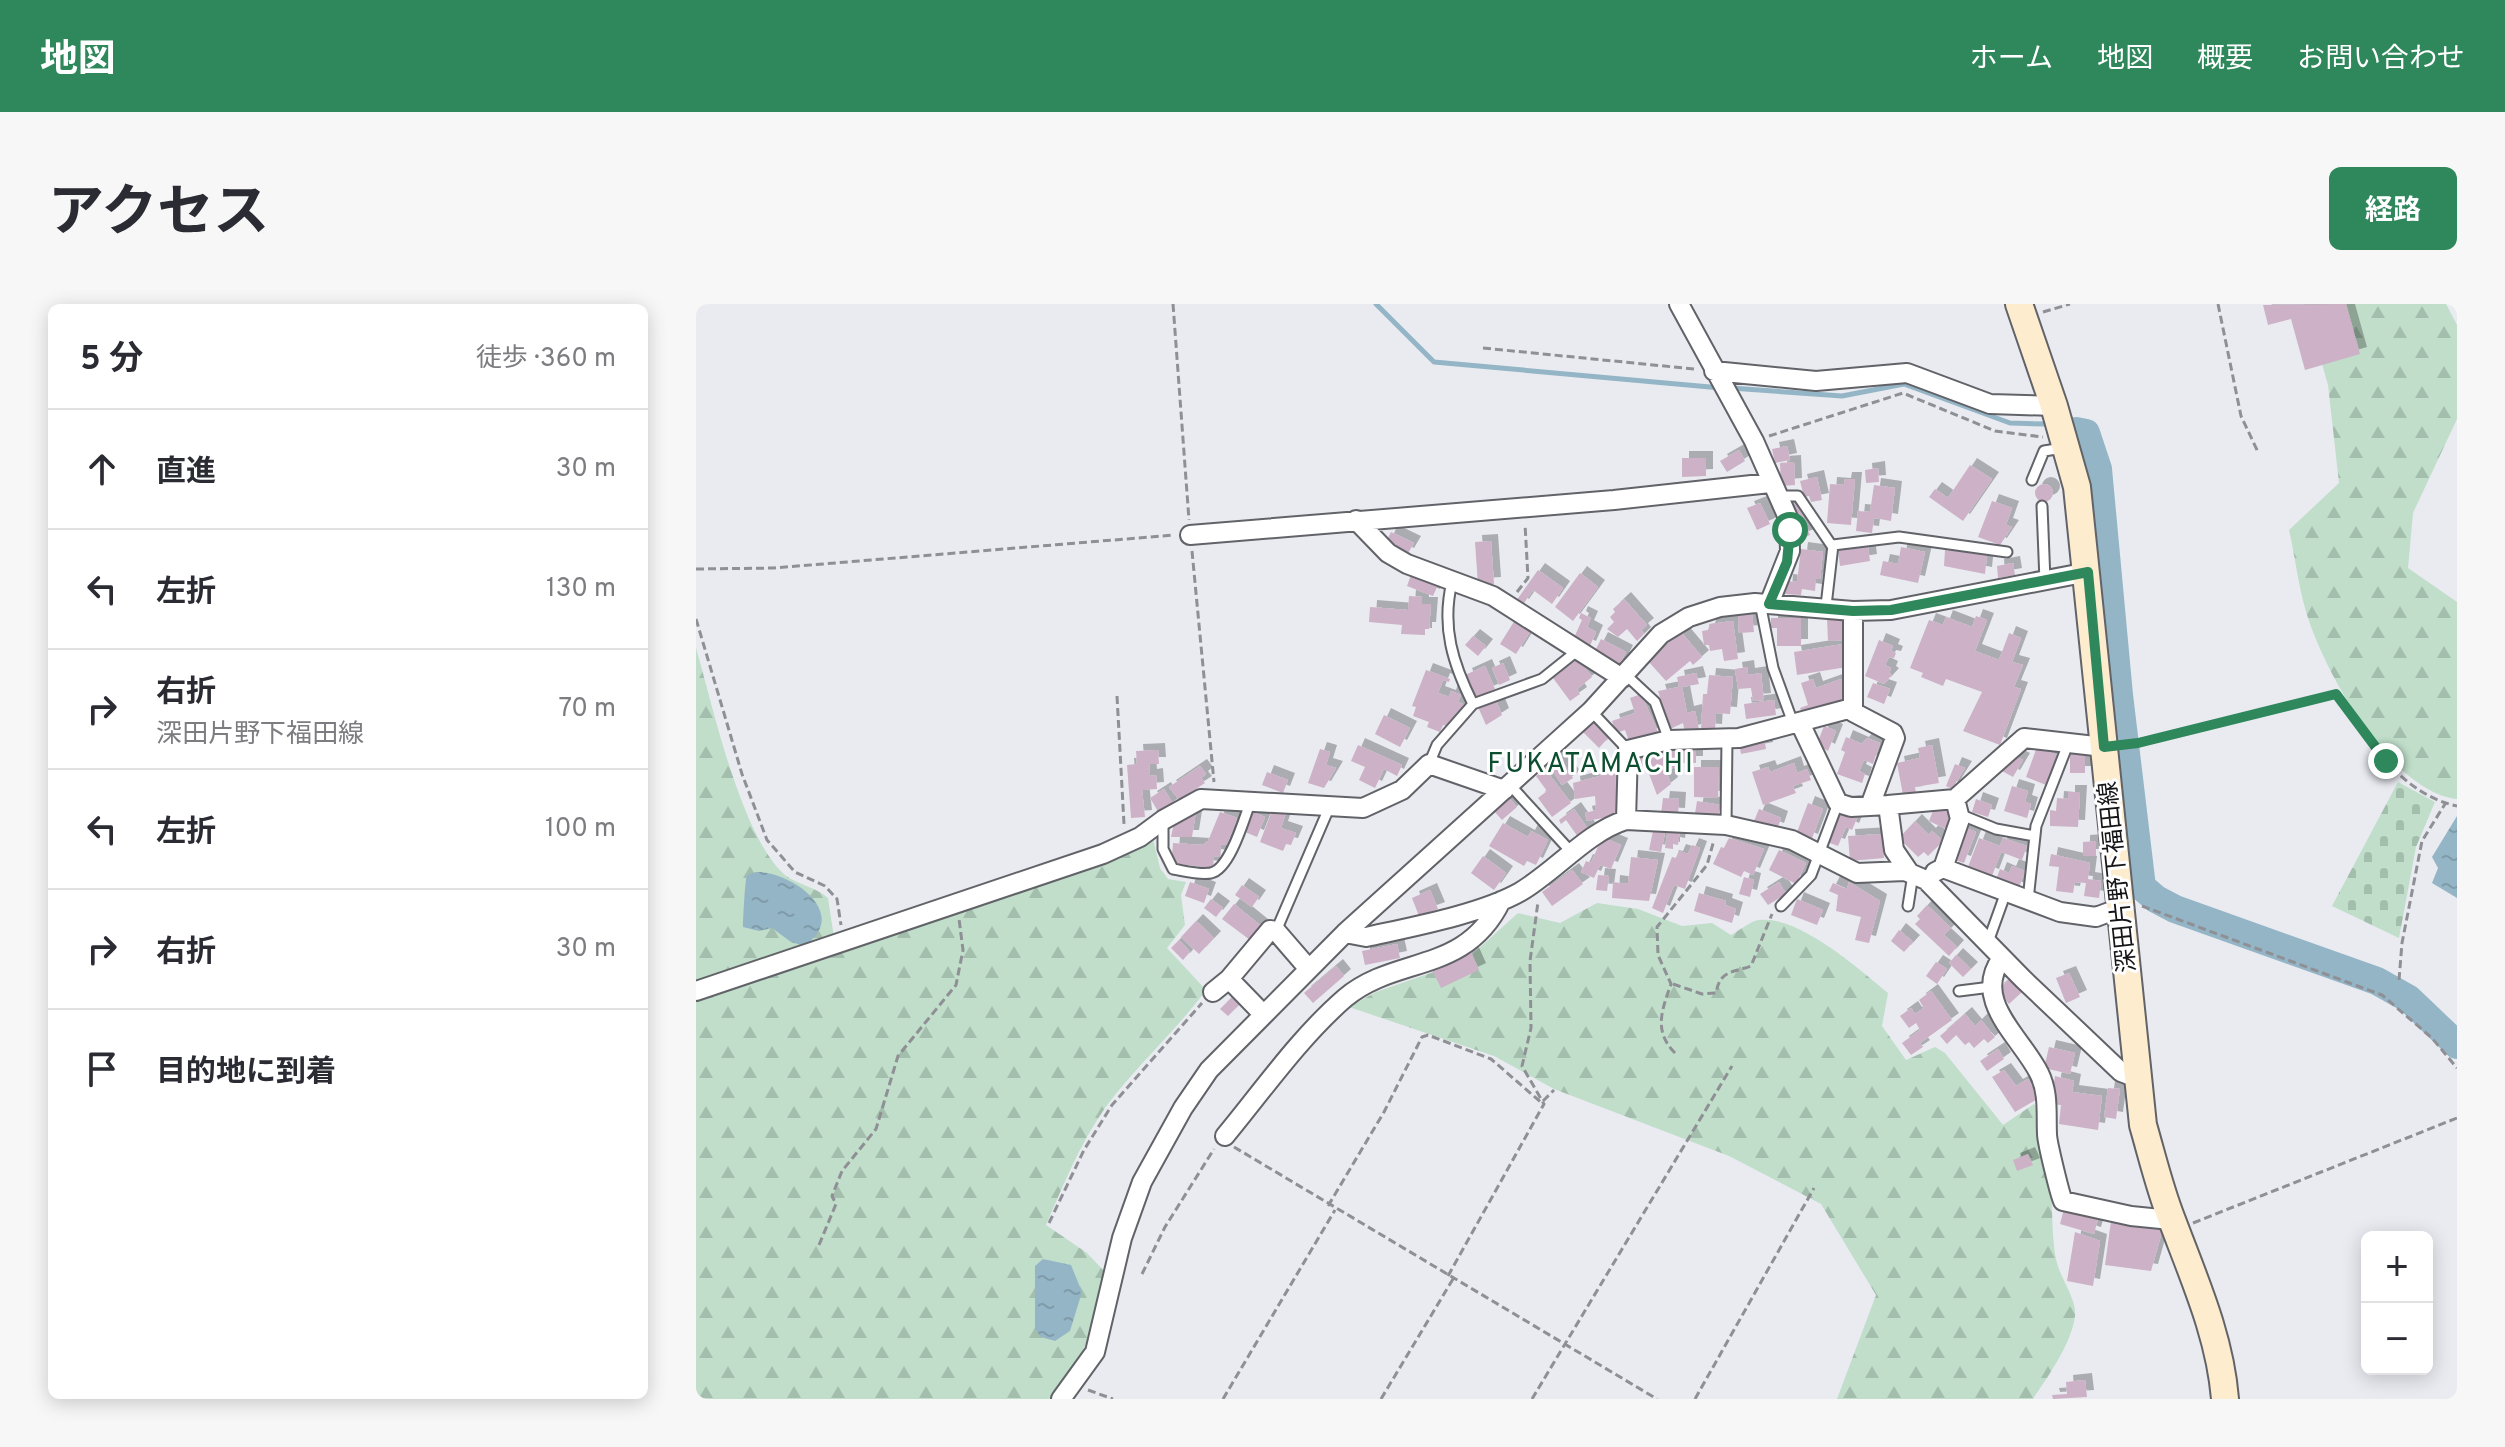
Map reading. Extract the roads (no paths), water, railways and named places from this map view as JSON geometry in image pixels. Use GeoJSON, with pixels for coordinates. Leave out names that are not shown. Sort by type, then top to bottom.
{"type":"FeatureCollection","features":[{"type":"Feature","properties":{"kind":"main road","name":"深田片野下福田線"},"geometry":{"type":"LineString","coordinates":[[2022,310],[2066,443],[2077,487],[2143,1125],[2174,1225],[2206,1307],[2223,1372],[2225,1399]]}},
{"type":"Feature","properties":{"kind":"street"},"geometry":{"type":"LineString","coordinates":[[1679,304],[1754,441],[1789,520],[1792,540],[1787,562],[1764,603]]}},
{"type":"Feature","properties":{"kind":"street"},"geometry":{"type":"LineString","coordinates":[[1714,371],[1816,381],[1907,373],[1990,404],[2054,406]]}},
{"type":"Feature","properties":{"kind":"street"},"geometry":{"type":"LineString","coordinates":[[1190,535],[1524,506],[1774,490]]}},
{"type":"Feature","properties":{"kind":"street"},"geometry":{"type":"LineString","coordinates":[[1356,520],[1388,553],[1507,604],[1577,651],[1624,677]]}},
{"type":"Feature","properties":{"kind":"street"},"geometry":{"type":"LineString","coordinates":[[1061,1399],[1095,1352],[1122,1238],[1142,1182],[1183,1108],[1209,1070],[1262,1013],[1345,933],[1591,711],[1624,677],[1645,648],[1672,625],[1720,607],[1764,603],[1826,606],[1853,611],[1891,610],[2088,572]]}},
{"type":"Feature","properties":{"kind":"street"},"geometry":{"type":"LineString","coordinates":[[1853,611],[1853,712],[1893,733],[1895,738],[1879,806],[1894,850],[1914,874],[2121,1072],[2137,1078]]}},
{"type":"Feature","properties":{"kind":"street"},"geometry":{"type":"LineString","coordinates":[[1626,820],[1628,750],[1669,740],[1727,738],[1852,708]]}},
{"type":"Feature","properties":{"kind":"street"},"geometry":{"type":"LineString","coordinates":[[1797,723],[1838,803],[1957,806]]}},
{"type":"Feature","properties":{"kind":"street"},"geometry":{"type":"LineString","coordinates":[[1943,868],[1957,806],[2024,738],[2104,747]]}},
{"type":"Feature","properties":{"kind":"street"},"geometry":{"type":"LineString","coordinates":[[696,991],[1126,844],[1190,804],[1216,798],[1250,803],[1363,808],[1402,790],[1429,764],[1507,788]]}},
{"type":"Feature","properties":{"kind":"street"},"geometry":{"type":"LineString","coordinates":[[1345,933],[1366,937],[1501,901],[1540,879],[1613,824],[1626,820],[1723,825],[1792,840],[1857,873],[1914,874],[1943,868],[2060,912],[2096,917],[2120,904]]}},
{"type":"Feature","properties":{"kind":"street"},"geometry":{"type":"LineString","coordinates":[[1225,1136],[1323,1019],[1347,997],[1364,985],[1457,950],[1492,920],[1501,901]]}},
{"type":"Feature","properties":{"kind":"street"},"geometry":{"type":"LineString","coordinates":[[1213,992],[1229,979],[1270,930],[1276,931],[1308,968]]}},
{"type":"Feature","properties":{"kind":"street"},"geometry":{"type":"LineString","coordinates":[[2002,958],[1991,987],[2003,1019],[2041,1076],[2048,1103],[2047,1136],[2063,1201],[2174,1225]]}},
{"type":"Feature","properties":{"kind":"street"},"geometry":{"type":"LineString","coordinates":[[1229,979],[1262,1013]]}},
{"type":"Feature","properties":{"kind":"lane"},"geometry":{"type":"LineString","coordinates":[[2032,480],[2044,451],[2066,443]]}},
{"type":"Feature","properties":{"kind":"lane"},"geometry":{"type":"LineString","coordinates":[[1774,490],[1798,496],[1832,546],[1826,606]]}},
{"type":"Feature","properties":{"kind":"lane"},"geometry":{"type":"LineString","coordinates":[[2042,506],[2045,581]]}},
{"type":"Feature","properties":{"kind":"lane"},"geometry":{"type":"LineString","coordinates":[[1832,546],[1899,537],[2007,552]]}},
{"type":"Feature","properties":{"kind":"lane"},"geometry":{"type":"LineString","coordinates":[[1452,582],[1448,609],[1450,648],[1473,704]]}},
{"type":"Feature","properties":{"kind":"lane"},"geometry":{"type":"LineString","coordinates":[[1764,603],[1773,668],[1797,723]]}},
{"type":"Feature","properties":{"kind":"lane"},"geometry":{"type":"LineString","coordinates":[[1429,764],[1437,745],[1473,704],[1542,679],[1577,651]]}},
{"type":"Feature","properties":{"kind":"lane"},"geometry":{"type":"LineString","coordinates":[[1624,677],[1655,702],[1669,740]]}},
{"type":"Feature","properties":{"kind":"lane"},"geometry":{"type":"LineString","coordinates":[[1591,711],[1628,750]]}},
{"type":"Feature","properties":{"kind":"lane"},"geometry":{"type":"LineString","coordinates":[[1723,825],[1727,738]]}},
{"type":"Feature","properties":{"kind":"lane"},"geometry":{"type":"LineString","coordinates":[[2028,900],[2035,836],[2068,744]]}},
{"type":"Feature","properties":{"kind":"lane"},"geometry":{"type":"LineString","coordinates":[[1507,788],[1574,855]]}},
{"type":"Feature","properties":{"kind":"lane"},"geometry":{"type":"LineString","coordinates":[[1163,820],[1163,849],[1173,869],[1208,874],[1217,871],[1227,857],[1250,803]]}},
{"type":"Feature","properties":{"kind":"lane"},"geometry":{"type":"LineString","coordinates":[[1781,906],[1803,887],[1838,803]]}},
{"type":"Feature","properties":{"kind":"lane"},"geometry":{"type":"LineString","coordinates":[[1957,806],[1996,829],[2035,836]]}},
{"type":"Feature","properties":{"kind":"lane"},"geometry":{"type":"LineString","coordinates":[[1276,931],[1329,808]]}},
{"type":"Feature","properties":{"kind":"lane"},"geometry":{"type":"LineString","coordinates":[[1908,906],[1914,874]]}},
{"type":"Feature","properties":{"kind":"lane"},"geometry":{"type":"LineString","coordinates":[[1988,943],[2006,892]]}},
{"type":"Feature","properties":{"kind":"lane"},"geometry":{"type":"LineString","coordinates":[[1959,991],[1991,987]]}},
{"type":"Feature","properties":{"kind":"water"},"geometry":{"type":"Polygon","coordinates":[[[2457,816],[2457,898],[2432,883],[2438,868],[2432,857],[2457,816]]]}},
{"type":"Feature","properties":{"kind":"water"},"geometry":{"type":"Polygon","coordinates":[[[756,872],[785,879],[799,887],[819,908],[822,921],[817,934],[804,946],[791,942],[772,928],[759,931],[743,927],[746,878],[756,872]]]}},
{"type":"Feature","properties":{"kind":"water"},"geometry":{"type":"Polygon","coordinates":[[[1043,1259],[1071,1265],[1082,1292],[1070,1331],[1055,1341],[1041,1337],[1035,1329],[1035,1266],[1043,1259]]]}},
{"type":"Feature","properties":{"kind":"waterway"},"geometry":{"type":"LineString","coordinates":[[1376,304],[1434,362],[1721,388]]}},
{"type":"Feature","properties":{"kind":"waterway"},"geometry":{"type":"LineString","coordinates":[[1731,388],[1842,396],[1904,384],[2010,423],[2045,424]]}},
{"type":"Feature","properties":{"kind":"waterway"},"geometry":{"type":"LineString","coordinates":[[2076,431],[2086,433],[2098,469],[2119,695],[2142,887],[2175,909],[2377,981],[2409,999],[2457,1045]]}},
{"type":"Feature","properties":{"kind":"district","name":"FUKATAMACHI"},"geometry":{"type":"Point","coordinates":[1591,762]}}]}
